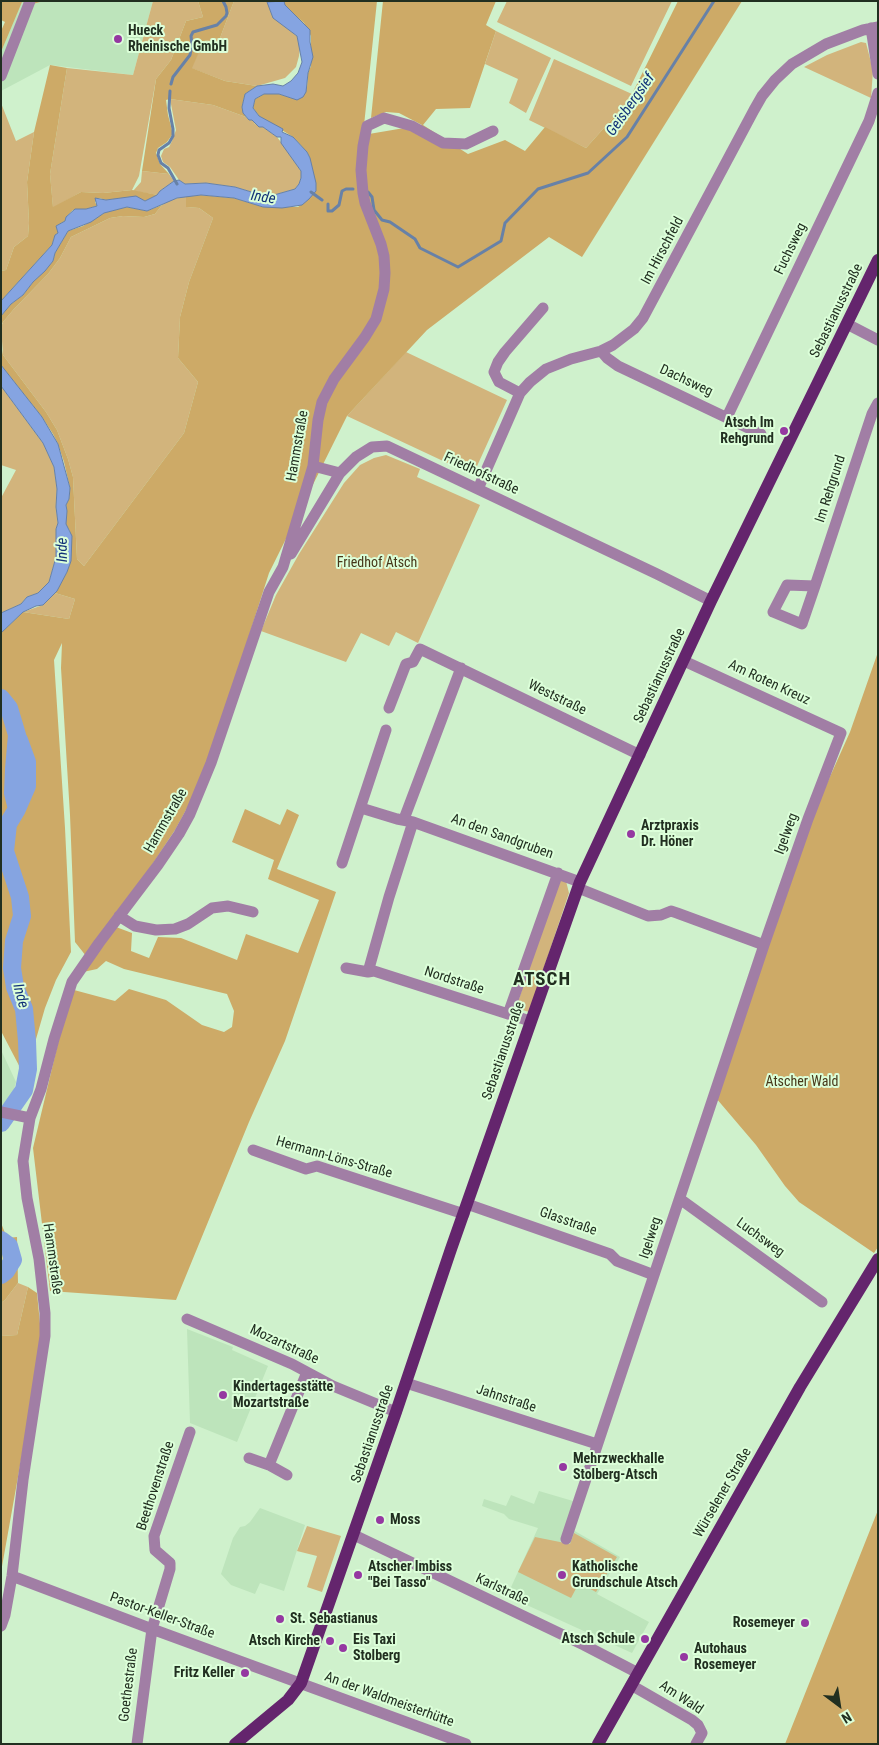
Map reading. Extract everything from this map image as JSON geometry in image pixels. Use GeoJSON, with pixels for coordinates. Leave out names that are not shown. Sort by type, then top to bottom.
{"type":"FeatureCollection","features":[{"type":"Feature","properties":{"kind":"main road","name":"Sebastianusstraße"},"geometry":{"type":"LineString","coordinates":[[236,1744],[288,1700],[301,1684],[530,1021],[579,885],[711,601],[878,260]]}},
{"type":"Feature","properties":{"kind":"main road","name":"Würselener Straße"},"geometry":{"type":"LineString","coordinates":[[598,1744],[800,1387],[878,1259]]}},
{"type":"Feature","properties":{"kind":"street"},"geometry":{"type":"LineString","coordinates":[[1,76],[30,1]]}},
{"type":"Feature","properties":{"kind":"street"},"geometry":{"type":"LineString","coordinates":[[874,27],[878,74]]}},
{"type":"Feature","properties":{"kind":"street","name":"Im Hirschfeld"},"geometry":{"type":"LineString","coordinates":[[478,489],[520,393],[530,382],[546,369],[601,351],[624,337],[643,318],[754,110],[775,80],[784,70],[800,58],[826,44],[874,27]]}},
{"type":"Feature","properties":{"kind":"street","name":"Fuchsweg"},"geometry":{"type":"LineString","coordinates":[[727,417],[869,121],[878,93]]}},
{"type":"Feature","properties":{"kind":"street","name":"Hammstraße"},"geometry":{"type":"LineString","coordinates":[[1,1626],[5,1615],[12,1576],[25,1470],[45,1336],[45,1313],[39,1259],[27,1198],[23,1161],[25,1116],[41,1089],[72,982],[90,954],[158,865],[190,814],[211,763],[269,592],[283,567],[313,466],[322,402],[334,379],[371,328],[376,318],[384,288],[385,273],[384,256],[363,193],[361,170],[362,146],[367,126],[384,118],[412,126],[443,142],[466,144],[492,131]]}},
{"type":"Feature","properties":{"kind":"street"},"geometry":{"type":"LineString","coordinates":[[520,393],[499,382],[494,372],[505,352],[543,308]]}},
{"type":"Feature","properties":{"kind":"street"},"geometry":{"type":"LineString","coordinates":[[847,324],[878,340]]}},
{"type":"Feature","properties":{"kind":"street","name":"Dachsweg"},"geometry":{"type":"LineString","coordinates":[[601,351],[618,366],[761,434]]}},
{"type":"Feature","properties":{"kind":"street","name":"Im Rehgrund"},"geometry":{"type":"LineString","coordinates":[[815,586],[872,414],[878,402]]}},
{"type":"Feature","properties":{"kind":"street","name":"Friedhofstraße"},"geometry":{"type":"LineString","coordinates":[[283,567],[340,473],[356,457],[372,447],[387,446],[711,601]]}},
{"type":"Feature","properties":{"kind":"street"},"geometry":{"type":"LineString","coordinates":[[313,466],[340,473]]}},
{"type":"Feature","properties":{"kind":"street","name":"Weststraße"},"geometry":{"type":"LineString","coordinates":[[389,708],[406,664],[413,662],[420,649],[640,755]]}},
{"type":"Feature","properties":{"kind":"street","name":"Am Roten Kreuz"},"geometry":{"type":"LineString","coordinates":[[684,660],[841,734]]}},
{"type":"Feature","properties":{"kind":"street"},"geometry":{"type":"LineString","coordinates":[[368,972],[408,820],[432,743],[461,668]]}},
{"type":"Feature","properties":{"kind":"street"},"geometry":{"type":"LineString","coordinates":[[342,862],[386,730]]}},
{"type":"Feature","properties":{"kind":"street","name":"Igelweg"},"geometry":{"type":"LineString","coordinates":[[566,1540],[764,945],[808,819],[841,734]]}},
{"type":"Feature","properties":{"kind":"street","name":"An den Sandgruben"},"geometry":{"type":"LineString","coordinates":[[361,808],[397,819],[408,820],[558,873],[579,885]]}},
{"type":"Feature","properties":{"kind":"street","name":"Sebastianusstraße"},"geometry":{"type":"LineString","coordinates":[[508,1014],[558,873]]}},
{"type":"Feature","properties":{"kind":"street"},"geometry":{"type":"LineString","coordinates":[[579,885],[648,916],[671,912],[677,913],[764,945]]}},
{"type":"Feature","properties":{"kind":"street"},"geometry":{"type":"LineString","coordinates":[[119,916],[135,926],[156,930],[175,929],[188,924],[212,908],[228,906],[254,912]]}},
{"type":"Feature","properties":{"kind":"street","name":"Nordstraße"},"geometry":{"type":"LineString","coordinates":[[346,968],[368,972],[374,971],[530,1021]]}},
{"type":"Feature","properties":{"kind":"street"},"geometry":{"type":"LineString","coordinates":[[1,1112],[25,1116]]}},
{"type":"Feature","properties":{"kind":"street","name":"Hermann-Löns-Straße"},"geometry":{"type":"LineString","coordinates":[[253,1150],[306,1169],[317,1166],[466,1209]]}},
{"type":"Feature","properties":{"kind":"street","name":"Luchsweg"},"geometry":{"type":"LineString","coordinates":[[680,1199],[822,1302]]}},
{"type":"Feature","properties":{"kind":"street","name":"Glasstraße"},"geometry":{"type":"LineString","coordinates":[[466,1209],[606,1252],[617,1262],[654,1275]]}},
{"type":"Feature","properties":{"kind":"street","name":"Mozartstraße"},"geometry":{"type":"LineString","coordinates":[[187,1319],[307,1372],[333,1386],[396,1412]]}},
{"type":"Feature","properties":{"kind":"street"},"geometry":{"type":"LineString","coordinates":[[269,1464],[307,1372]]}},
{"type":"Feature","properties":{"kind":"street","name":"Jahnstraße"},"geometry":{"type":"LineString","coordinates":[[406,1384],[597,1444]]}},
{"type":"Feature","properties":{"kind":"street","name":"Beethovenstraße"},"geometry":{"type":"LineString","coordinates":[[152,1629],[171,1566],[155,1550],[154,1536],[190,1432]]}},
{"type":"Feature","properties":{"kind":"street"},"geometry":{"type":"LineString","coordinates":[[249,1458],[269,1464],[287,1475]]}},
{"type":"Feature","properties":{"kind":"street","name":"Karlstraße"},"geometry":{"type":"LineString","coordinates":[[354,1534],[638,1673]]}},
{"type":"Feature","properties":{"kind":"street","name":"Pastor-Keller-Straße"},"geometry":{"type":"LineString","coordinates":[[12,1576],[301,1684]]}},
{"type":"Feature","properties":{"kind":"street","name":"Goethestraße"},"geometry":{"type":"LineString","coordinates":[[137,1744],[152,1629]]}},
{"type":"Feature","properties":{"kind":"street","name":"An der Waldmeisterhütte"},"geometry":{"type":"LineString","coordinates":[[301,1684],[466,1744]]}},
{"type":"Feature","properties":{"kind":"street","name":"Am Wald"},"geometry":{"type":"LineString","coordinates":[[631,1685],[698,1725],[702,1733],[696,1744]]}},
{"type":"Feature","properties":{"kind":"shaded area"},"geometry":{"type":"Polygon","coordinates":[[[22,1],[33,4],[44,1],[153,1],[133,75],[50,65],[1,91],[1,52],[22,1]]]}},
{"type":"Feature","properties":{"kind":"shaded area"},"geometry":{"type":"Polygon","coordinates":[[[1,1050],[16,1082],[10,1103],[1,1108],[1,1050]]]}},
{"type":"Feature","properties":{"kind":"shaded area","name":"Kindertagesstätte Mozartstraße"},"geometry":{"type":"Polygon","coordinates":[[[187,1329],[233,1347],[232,1350],[268,1366],[237,1442],[190,1423],[187,1329]]]}},
{"type":"Feature","properties":{"kind":"shaded area","name":"Katholische Grundschule Atsch"},"geometry":{"type":"Polygon","coordinates":[[[539,1491],[573,1501],[573,1530],[620,1557],[597,1594],[649,1622],[632,1653],[507,1596],[538,1528],[509,1519],[504,1514],[482,1506],[484,1499],[506,1506],[511,1495],[534,1504],[539,1491]]]}},
{"type":"Feature","properties":{"kind":"shaded area"},"geometry":{"type":"Polygon","coordinates":[[[260,1508],[305,1525],[284,1591],[260,1583],[255,1594],[231,1585],[221,1574],[233,1538],[240,1527],[250,1522],[260,1508]]]}},
{"type":"Feature","properties":{"kind":"green space"},"geometry":{"type":"Polygon","coordinates":[[[1,1],[44,1],[33,4],[22,2],[1,52],[1,31],[5,22],[1,20],[1,1]]]}},
{"type":"Feature","properties":{"kind":"green space"},"geometry":{"type":"Polygon","coordinates":[[[153,1],[198,1],[203,17],[186,21],[171,60],[156,79],[139,176],[132,190],[103,193],[81,192],[53,208],[50,174],[67,68],[133,75],[153,1]]]}},
{"type":"Feature","properties":{"kind":"green space"},"geometry":{"type":"Polygon","coordinates":[[[198,1],[234,1],[220,38],[204,41],[192,68],[225,81],[257,86],[245,94],[242,107],[246,117],[213,105],[166,100],[172,135],[167,142],[158,148],[156,153],[160,164],[169,174],[142,171],[156,79],[171,60],[186,21],[203,17],[198,1]]]}},
{"type":"Feature","properties":{"kind":"green space"},"geometry":{"type":"Polygon","coordinates":[[[234,1],[267,1],[273,17],[297,36],[300,47],[296,67],[285,78],[257,86],[225,81],[191,68],[204,41],[220,38],[234,1]]]}},
{"type":"Feature","properties":{"kind":"green space"},"geometry":{"type":"Polygon","coordinates":[[[284,1],[377,1],[363,135],[422,125],[399,113],[386,112],[371,118],[383,1],[496,1],[486,25],[496,31],[470,108],[436,109],[423,125],[468,154],[505,140],[525,151],[545,127],[586,148],[629,100],[678,1],[742,1],[582,257],[549,237],[427,330],[347,416],[269,573],[217,736],[197,790],[175,830],[136,889],[86,956],[75,942],[61,668],[62,643],[54,660],[71,952],[56,980],[45,1008],[25,1077],[1,1031],[1,633],[23,612],[69,619],[75,599],[55,593],[67,572],[70,531],[65,524],[66,505],[69,499],[70,488],[64,462],[58,444],[42,417],[1,365],[1,344],[3,355],[46,412],[57,430],[68,459],[73,477],[77,559],[84,566],[184,433],[198,382],[178,358],[180,317],[189,282],[213,218],[199,208],[186,207],[186,196],[201,195],[234,198],[263,207],[298,207],[305,202],[310,158],[307,152],[293,137],[259,116],[253,108],[255,99],[264,94],[279,94],[292,98],[307,87],[308,73],[311,66],[311,36],[304,23],[284,5],[284,1]]]}},
{"type":"Feature","properties":{"kind":"green space"},"geometry":{"type":"Polygon","coordinates":[[[507,1],[672,1],[631,86],[497,22],[507,1]]]}},
{"type":"Feature","properties":{"kind":"green space"},"geometry":{"type":"Polygon","coordinates":[[[496,31],[551,58],[526,113],[509,103],[518,79],[485,64],[496,31]]]}},
{"type":"Feature","properties":{"kind":"green space"},"geometry":{"type":"Polygon","coordinates":[[[861,42],[866,43],[873,70],[871,98],[804,67],[827,55],[861,42]]]}},
{"type":"Feature","properties":{"kind":"green space"},"geometry":{"type":"Polygon","coordinates":[[[554,59],[632,94],[629,100],[586,148],[529,120],[554,59]]]}},
{"type":"Feature","properties":{"kind":"green space"},"geometry":{"type":"Polygon","coordinates":[[[50,65],[67,68],[50,174],[53,207],[81,192],[103,193],[132,190],[158,195],[145,201],[135,197],[106,200],[99,198],[95,202],[97,206],[73,210],[66,217],[65,221],[56,226],[58,233],[55,235],[52,245],[1,301],[1,271],[6,270],[14,247],[28,236],[27,182],[34,132],[50,65]]]}},
{"type":"Feature","properties":{"kind":"green space"},"geometry":{"type":"Polygon","coordinates":[[[170,99],[213,105],[246,117],[249,120],[252,119],[255,124],[277,137],[287,150],[301,171],[299,184],[295,189],[274,195],[258,194],[235,187],[206,183],[185,184],[163,162],[161,156],[164,149],[169,147],[176,130],[170,99]]]}},
{"type":"Feature","properties":{"kind":"green space"},"geometry":{"type":"Polygon","coordinates":[[[1,103],[16,141],[34,132],[27,182],[28,236],[14,247],[6,270],[1,271],[1,103]]]}},
{"type":"Feature","properties":{"kind":"green space"},"geometry":{"type":"Polygon","coordinates":[[[142,171],[169,174],[174,181],[160,191],[158,195],[133,191],[141,182],[142,171]]]}},
{"type":"Feature","properties":{"kind":"green space"},"geometry":{"type":"Polygon","coordinates":[[[186,196],[187,207],[199,208],[213,218],[189,282],[180,317],[178,358],[198,382],[184,433],[84,566],[77,559],[73,477],[68,459],[57,430],[46,412],[3,355],[1,327],[14,309],[48,274],[60,258],[71,237],[110,218],[123,216],[144,217],[155,214],[162,205],[170,200],[186,196]]]}},
{"type":"Feature","properties":{"kind":"green space"},"geometry":{"type":"Polygon","coordinates":[[[162,205],[155,214],[144,217],[123,216],[110,218],[71,237],[60,258],[48,274],[14,309],[1,326],[1,316],[11,304],[23,295],[53,261],[55,253],[68,231],[83,226],[104,213],[114,210],[127,207],[147,211],[162,205]]]}},
{"type":"Feature","properties":{"kind":"green space"},"geometry":{"type":"Polygon","coordinates":[[[406,352],[507,400],[473,475],[347,416],[406,352]]]}},
{"type":"Feature","properties":{"kind":"green space"},"geometry":{"type":"Polygon","coordinates":[[[1,386],[43,443],[54,467],[58,524],[56,529],[56,557],[49,582],[38,593],[27,597],[21,604],[1,613],[1,498],[16,470],[1,465],[1,386]]]}},
{"type":"Feature","properties":{"kind":"green space","name":"Friedhof Atsch"},"geometry":{"type":"Polygon","coordinates":[[[386,455],[420,469],[417,477],[480,505],[418,643],[396,632],[389,646],[361,633],[346,662],[261,631],[276,595],[299,554],[344,483],[360,465],[374,458],[386,455]]]}},
{"type":"Feature","properties":{"kind":"green space"},"geometry":{"type":"Polygon","coordinates":[[[55,593],[75,599],[69,619],[23,612],[43,605],[55,593]]]}},
{"type":"Feature","properties":{"kind":"green space","name":"Atscher Wald"},"geometry":{"type":"Polygon","coordinates":[[[878,652],[878,1247],[874,1253],[799,1202],[785,1186],[756,1145],[716,1098],[811,819],[850,732],[878,652]]]}},
{"type":"Feature","properties":{"kind":"green space"},"geometry":{"type":"Polygon","coordinates":[[[245,809],[280,825],[287,809],[299,815],[277,869],[336,892],[285,1041],[249,1122],[176,1300],[50,1291],[33,1148],[59,1039],[74,990],[115,1001],[129,989],[166,1000],[202,1025],[224,1032],[232,1027],[234,1011],[227,994],[124,969],[106,961],[97,969],[83,972],[116,927],[132,933],[131,951],[149,958],[158,937],[181,938],[237,960],[246,934],[298,953],[319,900],[268,879],[274,860],[232,842],[245,809]]]}},
{"type":"Feature","properties":{"kind":"green space"},"geometry":{"type":"Polygon","coordinates":[[[558,880],[566,881],[569,893],[529,1012],[516,1008],[558,880]]]}},
{"type":"Feature","properties":{"kind":"green space"},"geometry":{"type":"Polygon","coordinates":[[[1,1223],[7,1238],[17,1237],[18,1283],[1,1303],[1,1266],[3,1265],[1,1223]]]}},
{"type":"Feature","properties":{"kind":"green space"},"geometry":{"type":"Polygon","coordinates":[[[18,1283],[28,1287],[17,1335],[1,1336],[1,1303],[18,1283]]]}},
{"type":"Feature","properties":{"kind":"green space"},"geometry":{"type":"Polygon","coordinates":[[[28,1287],[37,1293],[41,1334],[36,1376],[1,1572],[1,1336],[17,1335],[28,1287]]]}},
{"type":"Feature","properties":{"kind":"green space"},"geometry":{"type":"Polygon","coordinates":[[[878,1510],[878,1744],[785,1744],[878,1510]]]}},
{"type":"Feature","properties":{"kind":"green space"},"geometry":{"type":"Polygon","coordinates":[[[307,1526],[341,1536],[322,1592],[307,1587],[317,1556],[297,1551],[307,1526]]]}},
{"type":"Feature","properties":{"kind":"green space"},"geometry":{"type":"Polygon","coordinates":[[[574,1533],[617,1557],[596,1592],[579,1583],[571,1598],[518,1572],[535,1537],[570,1544],[574,1533]]]}},
{"type":"Feature","properties":{"kind":"water"},"geometry":{"type":"Polygon","coordinates":[[[284,1],[285,5],[310,30],[313,57],[308,73],[306,92],[303,97],[297,100],[279,94],[264,94],[255,99],[253,108],[259,116],[283,129],[282,132],[293,137],[307,152],[316,183],[316,191],[309,199],[302,205],[282,208],[263,207],[234,198],[201,195],[177,198],[147,211],[127,207],[104,213],[91,222],[68,231],[55,253],[53,261],[23,295],[11,304],[1,316],[1,301],[52,245],[55,235],[58,233],[56,226],[65,221],[66,217],[75,209],[97,206],[95,198],[106,200],[136,196],[145,201],[157,195],[174,181],[179,180],[185,184],[206,183],[235,187],[258,194],[274,195],[295,189],[301,178],[301,171],[281,143],[281,137],[277,137],[263,127],[259,127],[252,120],[249,120],[243,113],[242,107],[245,94],[257,86],[273,84],[283,86],[298,73],[302,62],[297,36],[273,18],[267,2],[284,1]]]}},
{"type":"Feature","properties":{"kind":"water"},"geometry":{"type":"Polygon","coordinates":[[[1,365],[42,417],[58,444],[70,488],[69,499],[66,505],[66,524],[72,536],[71,561],[57,591],[43,605],[23,612],[1,633],[1,613],[21,604],[27,597],[38,593],[49,582],[56,557],[56,529],[58,523],[54,467],[43,443],[1,386],[1,365]]]}},
{"type":"Feature","properties":{"kind":"waterway"},"geometry":{"type":"LineString","coordinates":[[171,84],[173,77],[190,55],[193,32],[217,25],[226,16],[226,7],[223,1]]}},
{"type":"Feature","properties":{"kind":"waterway","name":"Geisbergsief"},"geometry":{"type":"LineString","coordinates":[[368,192],[372,197],[374,210],[382,220],[390,222],[415,239],[420,248],[458,267],[501,241],[505,223],[538,189],[588,173],[627,137],[714,1]]}},
{"type":"Feature","properties":{"kind":"waterway"},"geometry":{"type":"LineString","coordinates":[[170,91],[169,108],[173,136],[169,143],[159,150],[158,155],[161,163],[168,168],[177,184]]}},
{"type":"Feature","properties":{"kind":"waterway","name":"Geisbergsief"},"geometry":{"type":"LineString","coordinates":[[328,204],[328,211],[332,211],[339,205],[342,191],[353,189]]}},
{"type":"Feature","properties":{"kind":"waterway","name":"Geisbergsief"},"geometry":{"type":"LineString","coordinates":[[311,192],[322,200]]}},
{"type":"Feature","properties":{"kind":"waterway","name":"Inde"},"geometry":{"type":"LineString","coordinates":[[1,698],[9,708],[17,735],[13,793],[17,809],[8,824],[5,851],[20,897],[22,916],[14,941],[12,968],[15,987],[24,1009],[28,1069],[24,1090],[1,1123]]}},
{"type":"Feature","properties":{"kind":"waterway","name":"Inde"},"geometry":{"type":"LineString","coordinates":[[17,809],[27,786],[27,762],[19,740]]}},
{"type":"Feature","properties":{"kind":"waterway","name":"Inde"},"geometry":{"type":"LineString","coordinates":[[1,1240],[9,1246],[13,1260],[1,1275]]}},
{"type":"Feature","properties":{"kind":"place","name":"Hueck Rheinische GmbH"},"geometry":{"type":"Point","coordinates":[118,39]}},
{"type":"Feature","properties":{"kind":"place","name":"Atsch Im Rehgrund"},"geometry":{"type":"Point","coordinates":[784,431]}},
{"type":"Feature","properties":{"kind":"place","name":"Arztpraxis Dr. Höner"},"geometry":{"type":"Point","coordinates":[631,834]}},
{"type":"Feature","properties":{"kind":"place","name":"Kindertagesstätte Mozartstraße"},"geometry":{"type":"Point","coordinates":[223,1395]}},
{"type":"Feature","properties":{"kind":"place","name":"Mehrzweckhalle Stolberg-Atsch"},"geometry":{"type":"Point","coordinates":[563,1467]}},
{"type":"Feature","properties":{"kind":"place","name":"Moss"},"geometry":{"type":"Point","coordinates":[380,1520]}},
{"type":"Feature","properties":{"kind":"place","name":"Atscher Imbiss \"Bei Tasso\""},"geometry":{"type":"Point","coordinates":[358,1575]}},
{"type":"Feature","properties":{"kind":"place","name":"Katholische Grundschule Atsch"},"geometry":{"type":"Point","coordinates":[562,1575]}},
{"type":"Feature","properties":{"kind":"place","name":"St. Sebastianus"},"geometry":{"type":"Point","coordinates":[280,1619]}},
{"type":"Feature","properties":{"kind":"place","name":"Rosemeyer"},"geometry":{"type":"Point","coordinates":[805,1623]}},
{"type":"Feature","properties":{"kind":"place","name":"Atsch Schule"},"geometry":{"type":"Point","coordinates":[645,1639]}},
{"type":"Feature","properties":{"kind":"place","name":"Atsch Kirche"},"geometry":{"type":"Point","coordinates":[330,1641]}},
{"type":"Feature","properties":{"kind":"place","name":"Eis Taxi Stolberg"},"geometry":{"type":"Point","coordinates":[343,1648]}},
{"type":"Feature","properties":{"kind":"place","name":"Autohaus Rosemeyer"},"geometry":{"type":"Point","coordinates":[684,1657]}},
{"type":"Feature","properties":{"kind":"place","name":"Fritz Keller"},"geometry":{"type":"Point","coordinates":[245,1673]}},
{"type":"Feature","properties":{"kind":"district","name":"ATSCH"},"geometry":{"type":"Point","coordinates":[542,980]}}]}
